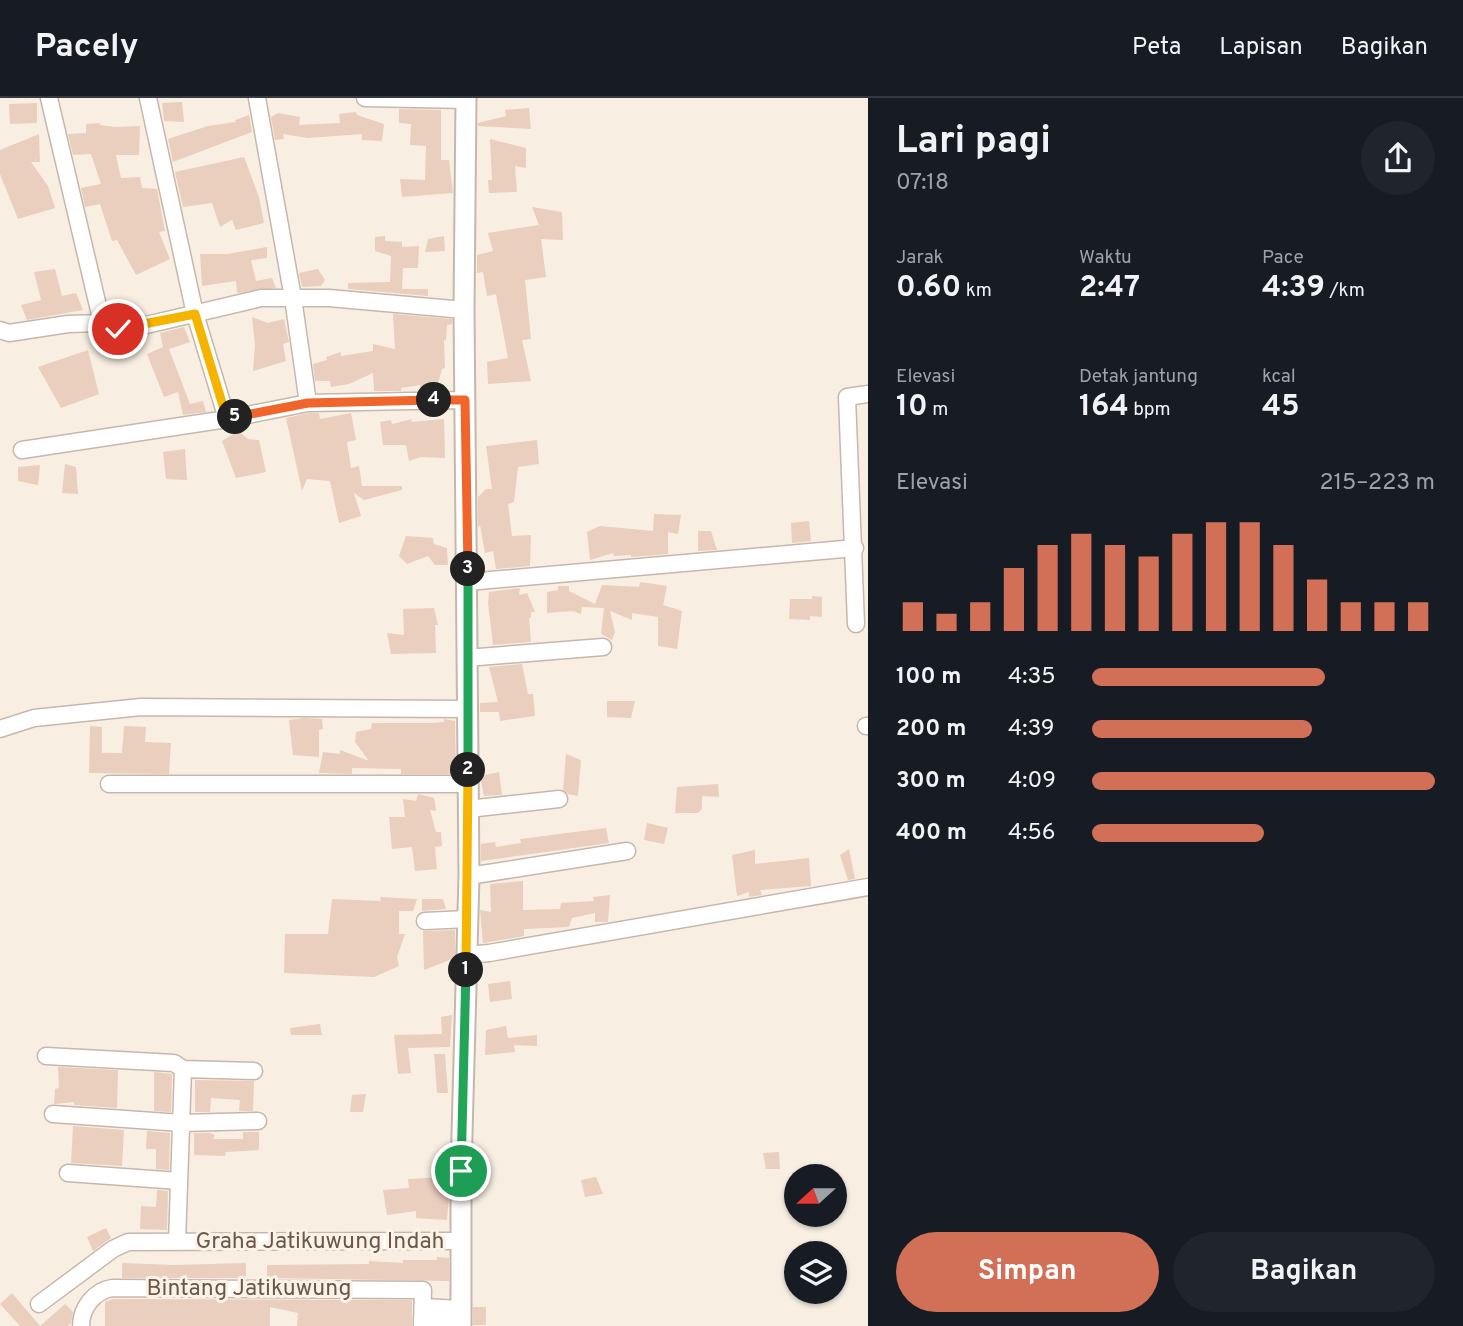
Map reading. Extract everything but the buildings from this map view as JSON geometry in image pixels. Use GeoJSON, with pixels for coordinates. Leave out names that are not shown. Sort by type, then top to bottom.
{"type":"FeatureCollection","features":[{"type":"Feature","properties":{"kind":"street"},"geometry":{"type":"LineString","coordinates":[[49,98],[103,323]]}},
{"type":"Feature","properties":{"kind":"street"},"geometry":{"type":"LineString","coordinates":[[148,98],[195,314],[227,419]]}},
{"type":"Feature","properties":{"kind":"street"},"geometry":{"type":"LineString","coordinates":[[257,98],[293,298],[308,403]]}},
{"type":"Feature","properties":{"kind":"street"},"geometry":{"type":"LineString","coordinates":[[365,98],[466,99],[464,310],[469,876],[461,1171],[461,1319]]}},
{"type":"Feature","properties":{"kind":"street"},"geometry":{"type":"LineString","coordinates":[[0,330],[9,332],[68,324],[103,323],[125,330],[261,298],[329,298],[464,310]]}},
{"type":"Feature","properties":{"kind":"street"},"geometry":{"type":"LineString","coordinates":[[856,624],[847,397],[868,394]]}},
{"type":"Feature","properties":{"kind":"street"},"geometry":{"type":"LineString","coordinates":[[22,450],[227,419],[308,403],[465,400]]}},
{"type":"Feature","properties":{"kind":"street"},"geometry":{"type":"LineString","coordinates":[[468,582],[855,548]]}},
{"type":"Feature","properties":{"kind":"street"},"geometry":{"type":"LineString","coordinates":[[466,658],[603,647]]}},
{"type":"Feature","properties":{"kind":"street"},"geometry":{"type":"LineString","coordinates":[[0,729],[34,718],[141,707],[466,709]]}},
{"type":"Feature","properties":{"kind":"street"},"geometry":{"type":"LineString","coordinates":[[109,784],[468,784]]}},
{"type":"Feature","properties":{"kind":"street"},"geometry":{"type":"LineString","coordinates":[[468,809],[559,799]]}},
{"type":"Feature","properties":{"kind":"street"},"geometry":{"type":"LineString","coordinates":[[469,876],[627,850]]}},
{"type":"Feature","properties":{"kind":"street"},"geometry":{"type":"LineString","coordinates":[[467,954],[515,949],[868,887]]}},
{"type":"Feature","properties":{"kind":"street"},"geometry":{"type":"LineString","coordinates":[[425,921],[467,919]]}},
{"type":"Feature","properties":{"kind":"street"},"geometry":{"type":"LineString","coordinates":[[46,1056],[174,1063],[183,1069],[254,1070]]}},
{"type":"Feature","properties":{"kind":"street","name":"Graha Jatikuwung Indah"},"geometry":{"type":"LineString","coordinates":[[177,1242],[183,1069]]}},
{"type":"Feature","properties":{"kind":"street"},"geometry":{"type":"LineString","coordinates":[[53,1114],[182,1123],[258,1121]]}},
{"type":"Feature","properties":{"kind":"street"},"geometry":{"type":"LineString","coordinates":[[68,1173],[179,1181]]}},
{"type":"Feature","properties":{"kind":"street","name":"Graha Jatikuwung Indah"},"geometry":{"type":"LineString","coordinates":[[39,1304],[120,1244],[135,1241],[462,1241]]}},
{"type":"Feature","properties":{"kind":"street","name":"Bintang Jatikuwung"},"geometry":{"type":"LineString","coordinates":[[81,1326],[81,1316],[94,1295],[112,1288],[423,1290],[422,1318],[461,1319]]}},
{"type":"Feature","properties":{"kind":"route"},"geometry":{"type":"LineString","coordinates":[[118,329],[125,330],[195,314],[227,419],[308,403],[465,400],[469,876],[461,1171]]}}]}
